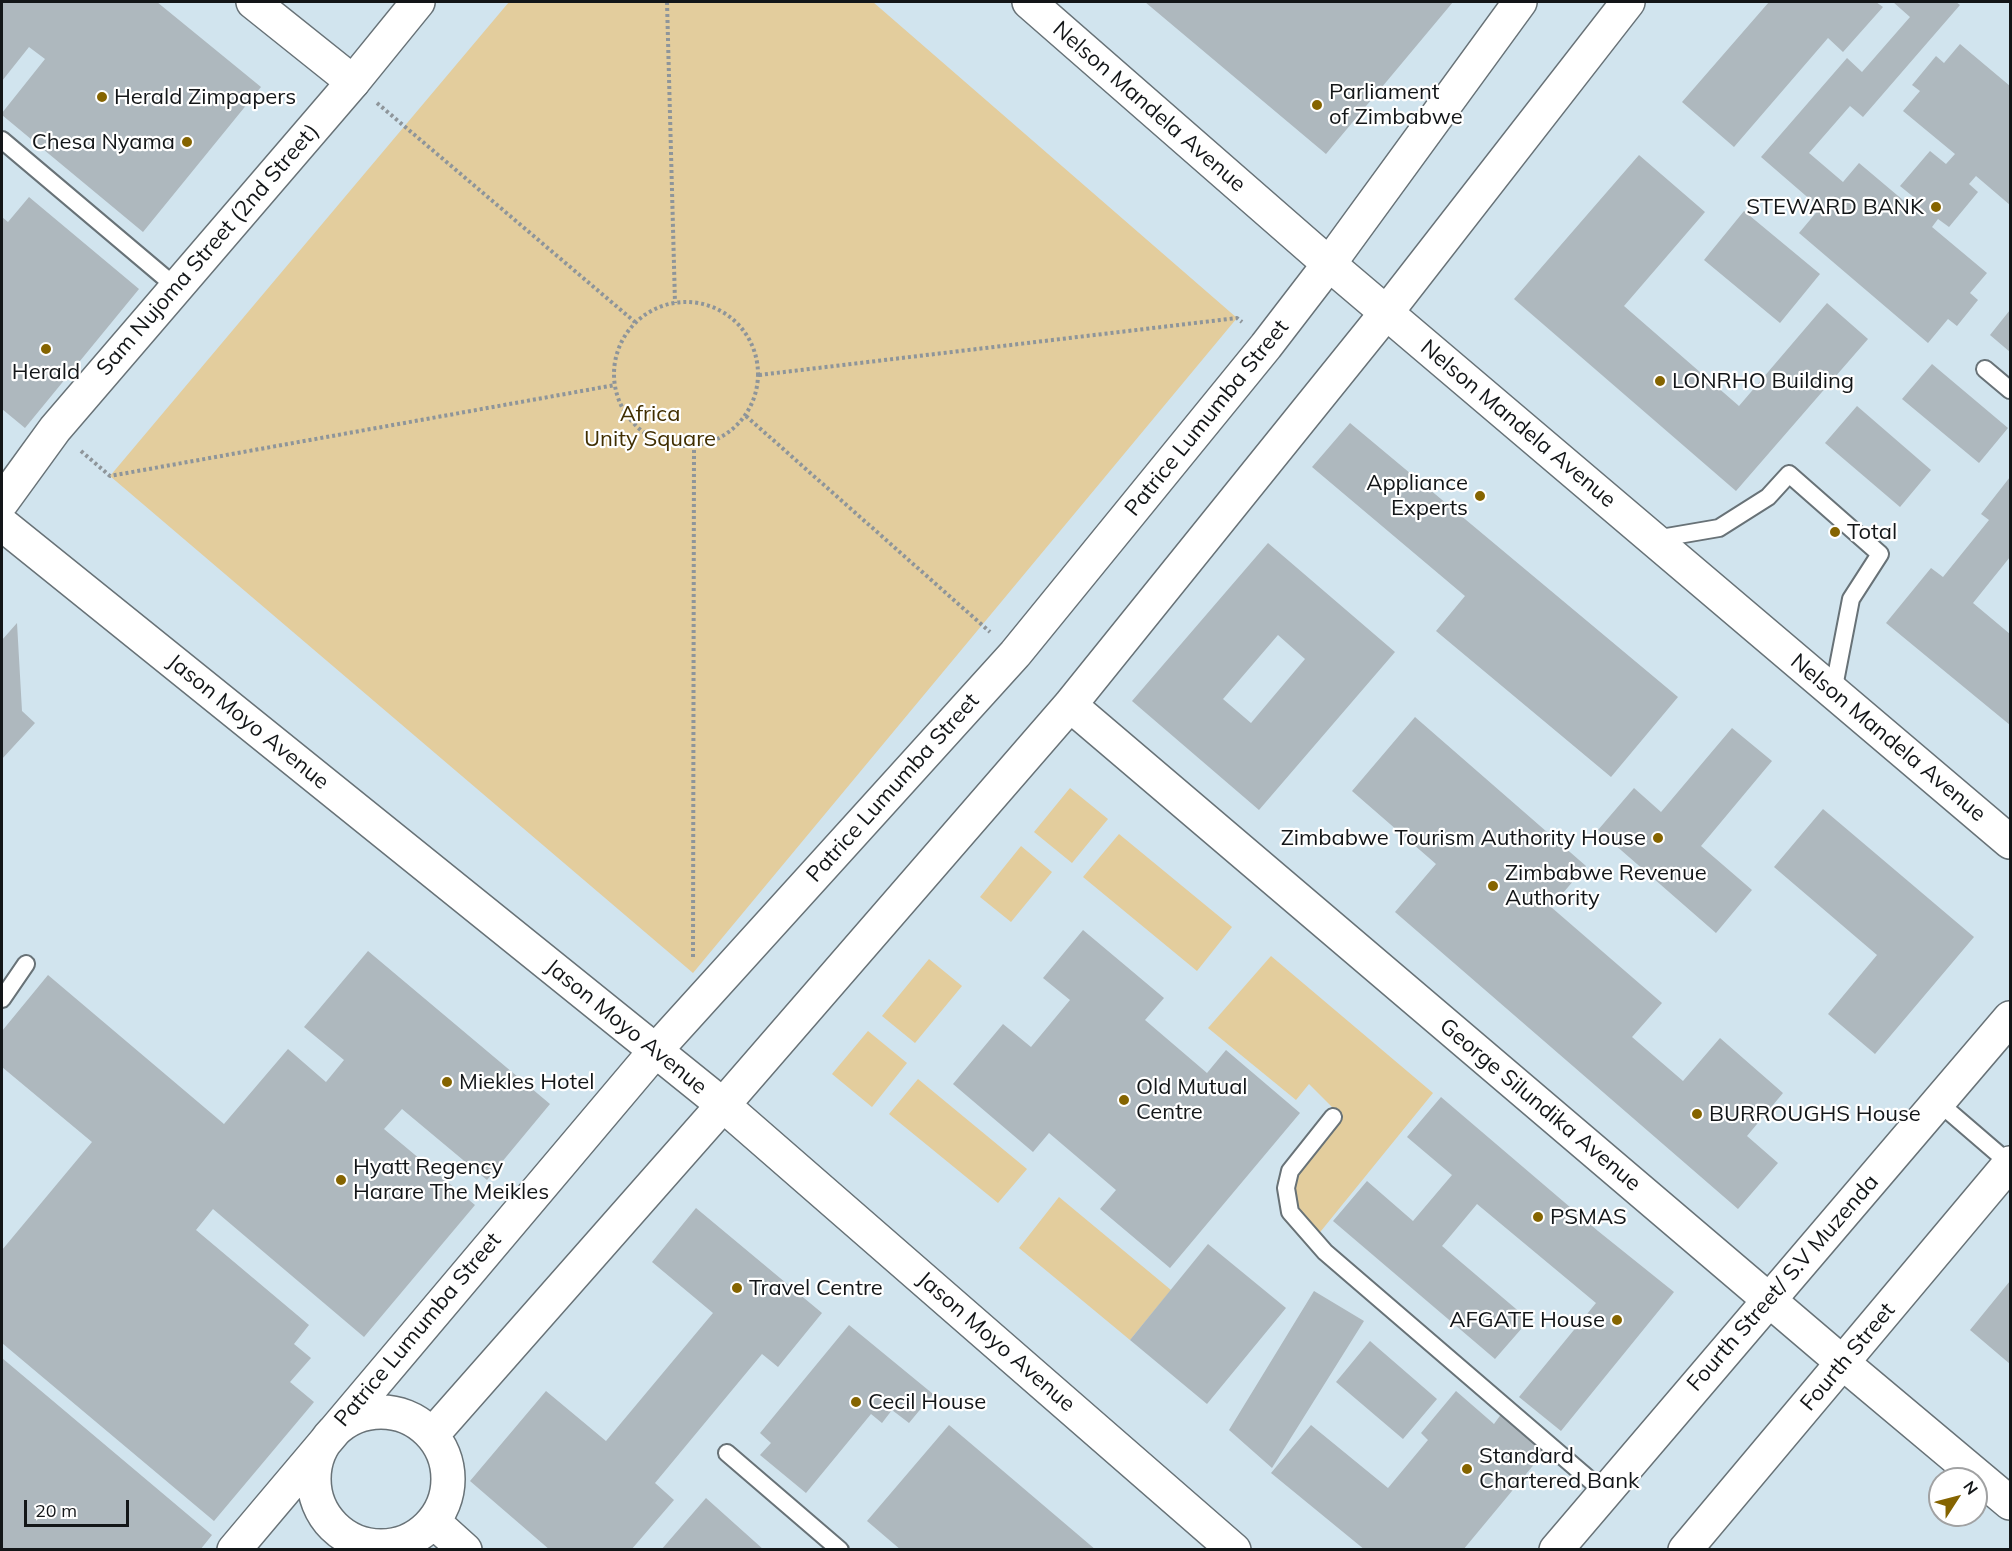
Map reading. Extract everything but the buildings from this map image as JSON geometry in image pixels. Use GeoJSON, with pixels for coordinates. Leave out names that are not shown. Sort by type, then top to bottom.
{"type":"FeatureCollection","features":[{"type":"Feature","properties":{"kind":"street"},"geometry":{"type":"LineString","coordinates":[[253,2],[353,82]]}},
{"type":"Feature","properties":{"kind":"street","name":"Sam Nujoma Street (2nd Street)"},"geometry":{"type":"LineString","coordinates":[[2,502],[55,429],[353,82],[418,2]]}},
{"type":"Feature","properties":{"kind":"street","name":"Patrice Lumumba Street"},"geometry":{"type":"LineString","coordinates":[[234,1550],[656,1050],[1015,654],[1266,346],[1329,264],[1520,2]]}},
{"type":"Feature","properties":{"kind":"street"},"geometry":{"type":"LineString","coordinates":[[432,1435],[723,1105],[1070,705],[1386,313],[1628,2]]}},
{"type":"Feature","properties":{"kind":"street","name":"Nelson Mandela Avenue"},"geometry":{"type":"LineString","coordinates":[[1040,5],[1329,264],[2010,842]]}},
{"type":"Feature","properties":{"kind":"street","name":"Jason Moyo Avenue"},"geometry":{"type":"LineString","coordinates":[[2,524],[723,1105],[1234,1550]]}},
{"type":"Feature","properties":{"kind":"street","name":"George Silundika Avenue"},"geometry":{"type":"LineString","coordinates":[[1070,705],[2010,1503]]}},
{"type":"Feature","properties":{"kind":"street","name":"Fourth Street/ S.V Muzenda"},"geometry":{"type":"LineString","coordinates":[[1556,1550],[2010,1018]]}},
{"type":"Feature","properties":{"kind":"street","name":"Fourth Street"},"geometry":{"type":"LineString","coordinates":[[1685,1550],[2010,1164]]}},
{"type":"Feature","properties":{"kind":"street"},"geometry":{"type":"LineString","coordinates":[[368,1412],[391,1412],[414,1420],[432,1435],[444,1455],[448,1478],[445,1501],[434,1522],[416,1538],[394,1546],[344,1544],[318,1503],[313,1480],[316,1457],[328,1436],[346,1421],[368,1412]]}},
{"type":"Feature","properties":{"kind":"street"},"geometry":{"type":"LineString","coordinates":[[434,1522],[465,1550]]}},
{"type":"Feature","properties":{"kind":"lane"},"geometry":{"type":"LineString","coordinates":[[2,140],[176,287]]}},
{"type":"Feature","properties":{"kind":"lane"},"geometry":{"type":"LineString","coordinates":[[1985,369],[2010,390]]}},
{"type":"Feature","properties":{"kind":"lane"},"geometry":{"type":"LineString","coordinates":[[1654,539],[1719,528],[1768,497],[1789,474],[1880,554],[1851,599],[1833,692]]}},
{"type":"Feature","properties":{"kind":"lane"},"geometry":{"type":"LineString","coordinates":[[2,999],[26,964]]}},
{"type":"Feature","properties":{"kind":"lane"},"geometry":{"type":"LineString","coordinates":[[1938,1102],[2010,1164]]}},
{"type":"Feature","properties":{"kind":"lane"},"geometry":{"type":"LineString","coordinates":[[1333,1117],[1290,1171],[1286,1188],[1290,1212],[1325,1252],[1604,1492]]}},
{"type":"Feature","properties":{"kind":"lane"},"geometry":{"type":"LineString","coordinates":[[727,1453],[840,1550]]}},
{"type":"Feature","properties":{"kind":"path"},"geometry":{"type":"LineString","coordinates":[[667,2],[675,303]]}},
{"type":"Feature","properties":{"kind":"path"},"geometry":{"type":"LineString","coordinates":[[353,82],[635,322]]}},
{"type":"Feature","properties":{"kind":"path"},"geometry":{"type":"LineString","coordinates":[[675,303],[706,304],[737,322],[753,347],[759,375],[755,398],[746,416],[732,431],[716,441],[694,446],[671,445],[646,434],[625,412],[615,385],[615,361],[621,343],[635,322],[656,308],[675,303]]}},
{"type":"Feature","properties":{"kind":"path"},"geometry":{"type":"LineString","coordinates":[[759,375],[1237,318],[1266,346]]}},
{"type":"Feature","properties":{"kind":"path"},"geometry":{"type":"LineString","coordinates":[[55,429],[110,476],[615,385]]}},
{"type":"Feature","properties":{"kind":"path"},"geometry":{"type":"LineString","coordinates":[[746,416],[1015,654]]}},
{"type":"Feature","properties":{"kind":"path"},"geometry":{"type":"LineString","coordinates":[[694,446],[693,973],[711,988]]}},
{"type":"Feature","properties":{"kind":"shaded area"},"geometry":{"type":"Polygon","coordinates":[[[2,2],[2010,2],[2010,1549],[2,1550],[2,2]]]}},
{"type":"Feature","properties":{"kind":"green space","name":"Africa Unity Square"},"geometry":{"type":"Polygon","coordinates":[[[509,2],[873,2],[1237,318],[693,973],[110,476],[509,2]]]}},
{"type":"Feature","properties":{"kind":"green space"},"geometry":{"type":"Polygon","coordinates":[[[1070,788],[1108,819],[1072,863],[1034,832],[1070,788]]]}},
{"type":"Feature","properties":{"kind":"green space"},"geometry":{"type":"Polygon","coordinates":[[[1119,834],[1232,927],[1197,971],[1083,877],[1119,834]]]}},
{"type":"Feature","properties":{"kind":"green space"},"geometry":{"type":"Polygon","coordinates":[[[1021,846],[1052,872],[1011,922],[980,897],[1021,846]]]}},
{"type":"Feature","properties":{"kind":"green space"},"geometry":{"type":"Polygon","coordinates":[[[1271,956],[1433,1093],[1308,1247],[1284,1220],[1277,1181],[1332,1107],[1309,1084],[1296,1100],[1208,1028],[1271,956]]]}},
{"type":"Feature","properties":{"kind":"green space"},"geometry":{"type":"Polygon","coordinates":[[[929,959],[962,986],[915,1043],[882,1016],[929,959]]]}},
{"type":"Feature","properties":{"kind":"green space"},"geometry":{"type":"Polygon","coordinates":[[[868,1031],[907,1063],[872,1107],[832,1074],[868,1031]]]}},
{"type":"Feature","properties":{"kind":"green space"},"geometry":{"type":"Polygon","coordinates":[[[918,1079],[1027,1169],[998,1203],[889,1114],[918,1079]]]}},
{"type":"Feature","properties":{"kind":"green space"},"geometry":{"type":"Polygon","coordinates":[[[1059,1197],[1171,1290],[1130,1340],[1019,1248],[1059,1197]]]}},
{"type":"Feature","properties":{"kind":"place","name":"Herald Zimpapers"},"geometry":{"type":"Point","coordinates":[102,97]}},
{"type":"Feature","properties":{"kind":"place","name":"Parliament of Zimbabwe"},"geometry":{"type":"Point","coordinates":[1317,105]}},
{"type":"Feature","properties":{"kind":"place","name":"Chesa Nyama"},"geometry":{"type":"Point","coordinates":[187,142]}},
{"type":"Feature","properties":{"kind":"place","name":"STEWARD BANK"},"geometry":{"type":"Point","coordinates":[1936,207]}},
{"type":"Feature","properties":{"kind":"place","name":"Herald"},"geometry":{"type":"Point","coordinates":[46,349]}},
{"type":"Feature","properties":{"kind":"place","name":"LONRHO Building"},"geometry":{"type":"Point","coordinates":[1660,381]}},
{"type":"Feature","properties":{"kind":"place","name":"Appliance Experts"},"geometry":{"type":"Point","coordinates":[1480,496]}},
{"type":"Feature","properties":{"kind":"place","name":"Total"},"geometry":{"type":"Point","coordinates":[1835,532]}},
{"type":"Feature","properties":{"kind":"place","name":"Zimbabwe Tourism Authority House"},"geometry":{"type":"Point","coordinates":[1658,838]}},
{"type":"Feature","properties":{"kind":"place","name":"Zimbabwe Revenue Authority"},"geometry":{"type":"Point","coordinates":[1493,886]}},
{"type":"Feature","properties":{"kind":"place","name":"Miekles Hotel"},"geometry":{"type":"Point","coordinates":[447,1082]}},
{"type":"Feature","properties":{"kind":"place","name":"Old Mutual Centre"},"geometry":{"type":"Point","coordinates":[1124,1100]}},
{"type":"Feature","properties":{"kind":"place","name":"BURROUGHS House"},"geometry":{"type":"Point","coordinates":[1697,1114]}},
{"type":"Feature","properties":{"kind":"place","name":"Hyatt Regency Harare The Meikles"},"geometry":{"type":"Point","coordinates":[341,1180]}},
{"type":"Feature","properties":{"kind":"place","name":"PSMAS"},"geometry":{"type":"Point","coordinates":[1538,1217]}},
{"type":"Feature","properties":{"kind":"place","name":"Travel Centre"},"geometry":{"type":"Point","coordinates":[737,1288]}},
{"type":"Feature","properties":{"kind":"place","name":"AFGATE House"},"geometry":{"type":"Point","coordinates":[1617,1320]}},
{"type":"Feature","properties":{"kind":"place","name":"Cecil House"},"geometry":{"type":"Point","coordinates":[856,1402]}},
{"type":"Feature","properties":{"kind":"place","name":"Standard Chartered Bank"},"geometry":{"type":"Point","coordinates":[1467,1469]}}]}
